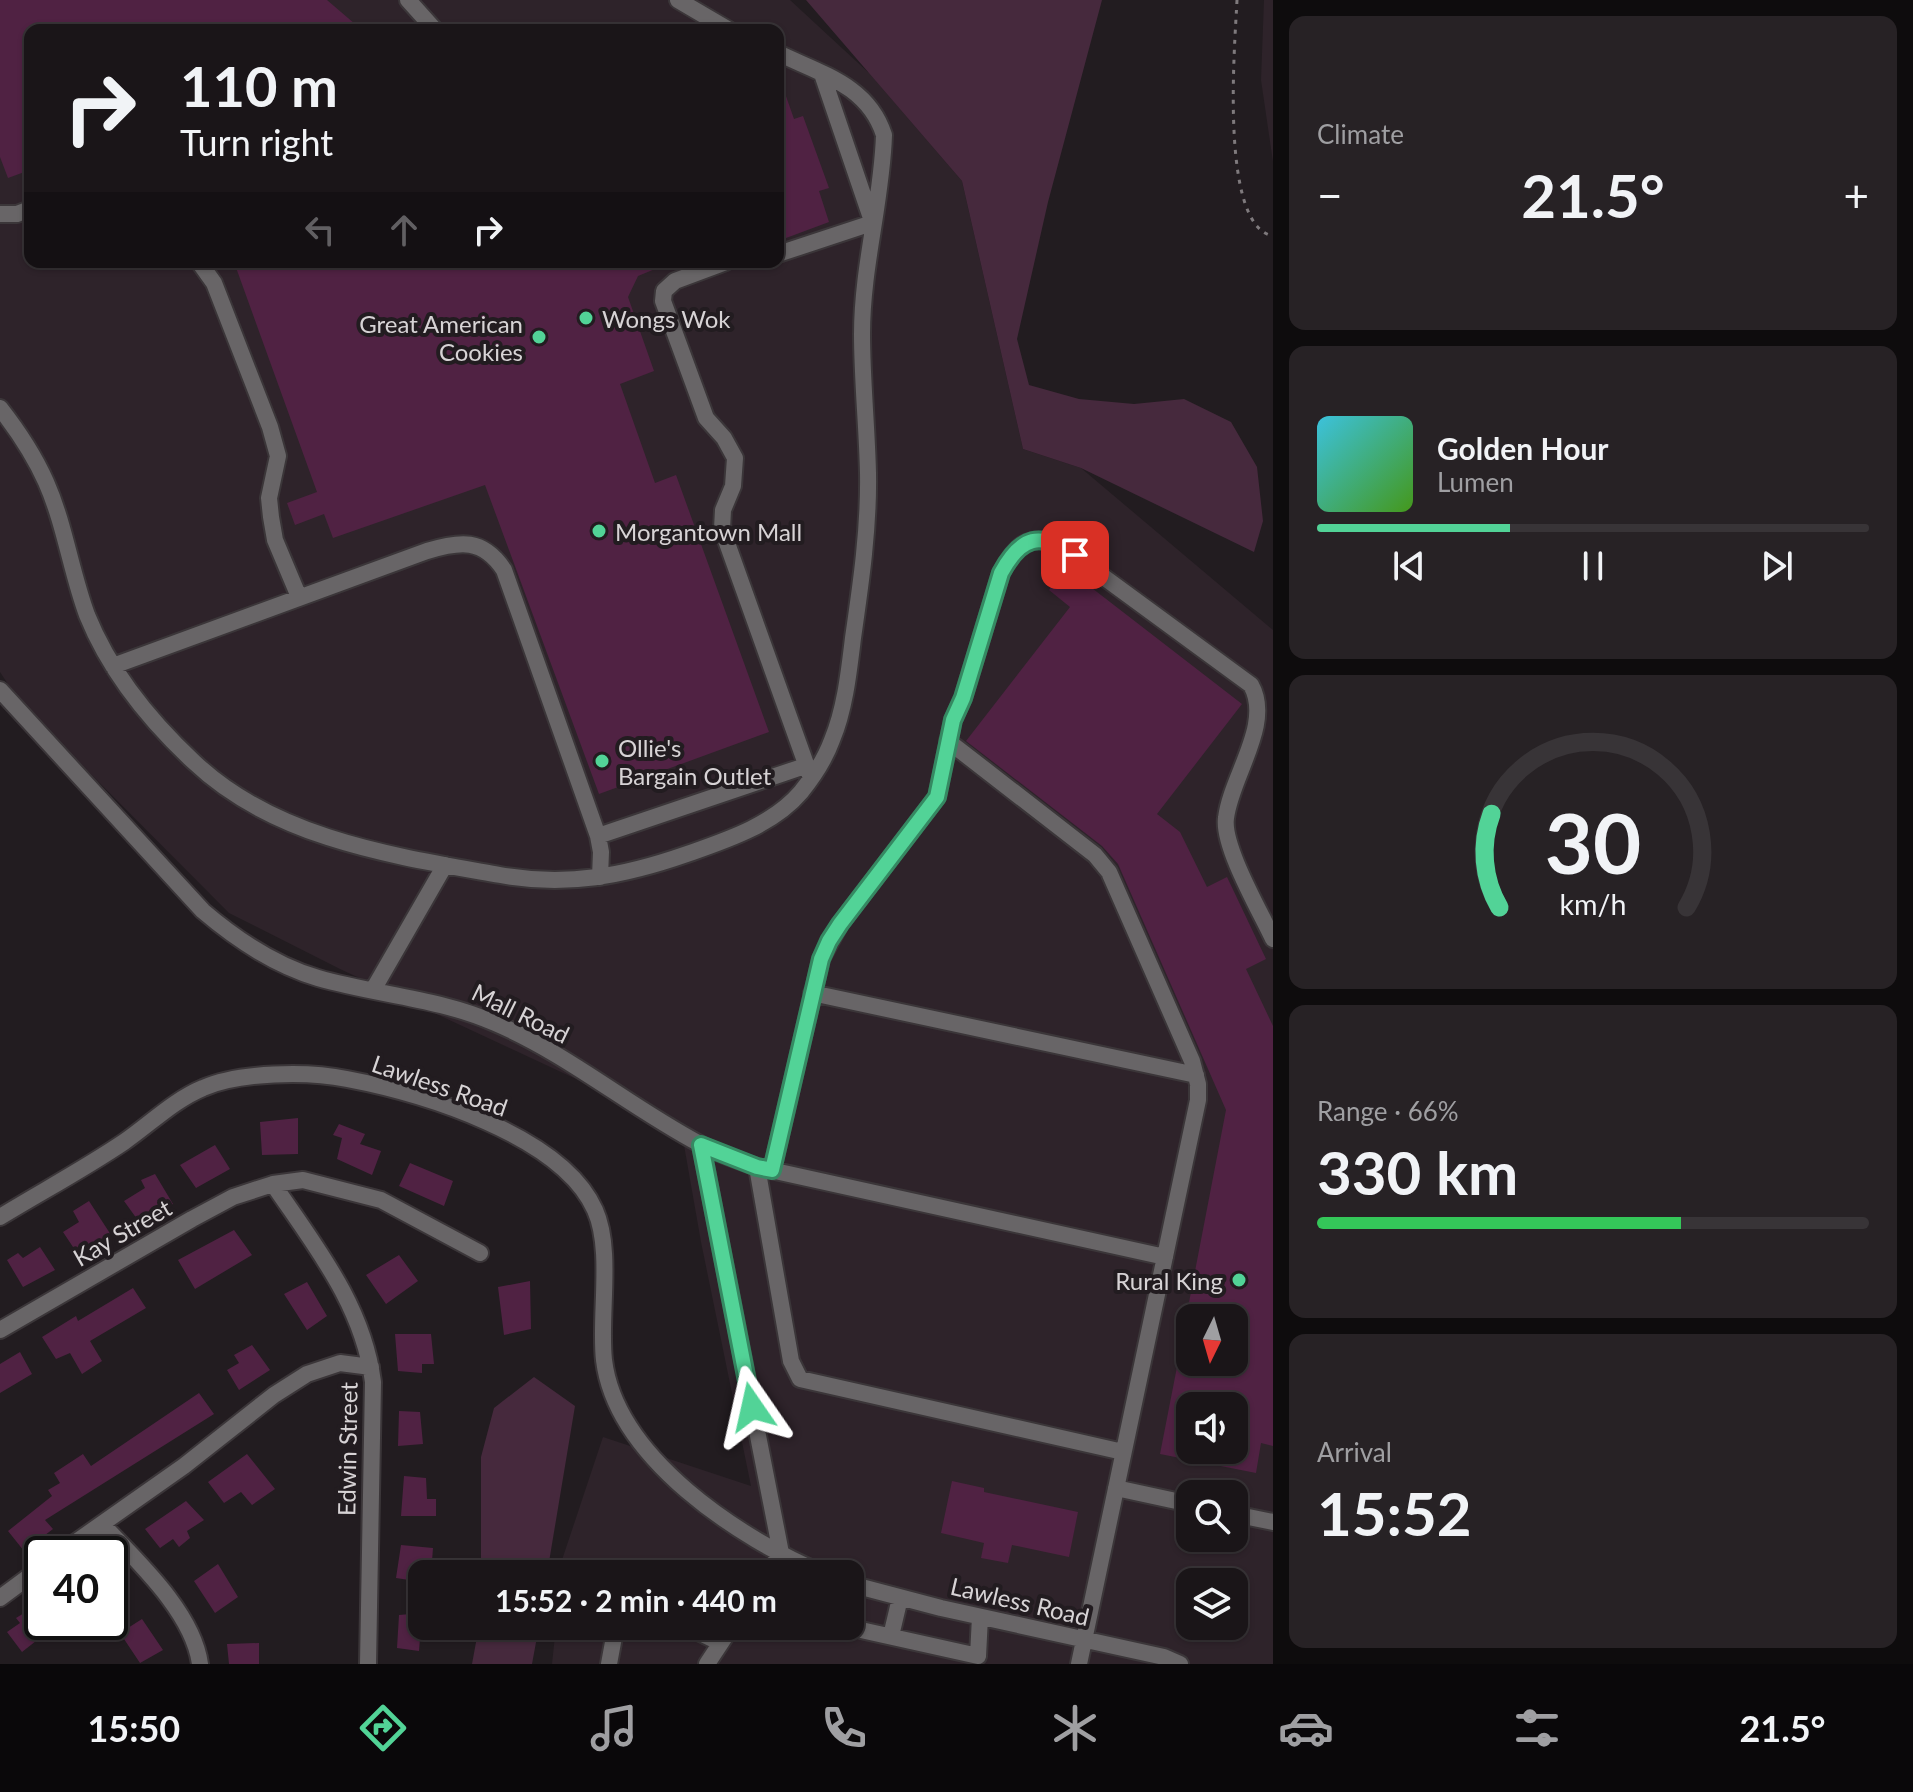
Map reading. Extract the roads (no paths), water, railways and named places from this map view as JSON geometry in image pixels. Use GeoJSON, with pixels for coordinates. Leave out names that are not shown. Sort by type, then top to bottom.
{"type":"FeatureCollection","features":[{"type":"Feature","properties":{"kind":"street"},"geometry":{"type":"LineString","coordinates":[[408,0],[430,24]]}},
{"type":"Feature","properties":{"kind":"street"},"geometry":{"type":"LineString","coordinates":[[678,0],[719,24]]}},
{"type":"Feature","properties":{"kind":"street"},"geometry":{"type":"LineString","coordinates":[[0,408],[6,427],[46,482],[87,614],[113,666],[144,709],[195,763],[226,789],[261,810],[299,828],[329,837],[445,865],[522,879],[582,880],[620,875],[751,828],[774,815],[798,795],[808,772],[833,738],[841,710],[864,560],[868,475],[862,330],[872,223],[884,152],[884,135],[879,120],[862,96],[784,56]]}},
{"type":"Feature","properties":{"kind":"street"},"geometry":{"type":"LineString","coordinates":[[822,74],[872,223]]}},
{"type":"Feature","properties":{"kind":"street"},"geometry":{"type":"LineString","coordinates":[[0,214],[24,211]]}},
{"type":"Feature","properties":{"kind":"street"},"geometry":{"type":"LineString","coordinates":[[784,252],[872,223]]}},
{"type":"Feature","properties":{"kind":"street"},"geometry":{"type":"LineString","coordinates":[[203,268],[214,283],[270,427],[278,456],[269,498],[271,517],[275,540],[299,597]]}},
{"type":"Feature","properties":{"kind":"street"},"geometry":{"type":"LineString","coordinates":[[710,268],[675,281],[664,291],[663,301],[706,418],[724,438],[735,458],[733,486],[723,510],[722,529],[808,772]]}},
{"type":"Feature","properties":{"kind":"street"},"geometry":{"type":"LineString","coordinates":[[1123,1452],[800,1379],[791,1361],[764,1168],[829,941],[937,797],[948,741],[1005,565],[1022,545],[1033,540],[1046,540],[1060,545],[1251,685],[1260,696],[1260,723],[1225,821],[1231,848],[1273,939]]}},
{"type":"Feature","properties":{"kind":"street"},"geometry":{"type":"LineString","coordinates":[[113,666],[444,546],[468,544],[491,554],[504,570],[598,836],[600,877]]}},
{"type":"Feature","properties":{"kind":"street","name":"Mall Road"},"geometry":{"type":"LineString","coordinates":[[0,690],[203,911],[232,936],[268,957],[316,977],[424,999],[497,1024],[552,1053],[701,1145],[764,1168],[1165,1257]]}},
{"type":"Feature","properties":{"kind":"street"},"geometry":{"type":"LineString","coordinates":[[948,741],[1095,855],[1109,872],[1196,1075],[1198,1100],[1079,1664]]}},
{"type":"Feature","properties":{"kind":"street"},"geometry":{"type":"LineString","coordinates":[[598,836],[808,772]]}},
{"type":"Feature","properties":{"kind":"street"},"geometry":{"type":"LineString","coordinates":[[373,990],[445,865]]}},
{"type":"Feature","properties":{"kind":"street"},"geometry":{"type":"LineString","coordinates":[[812,993],[1196,1075]]}},
{"type":"Feature","properties":{"kind":"street","name":"Lawless Road"},"geometry":{"type":"LineString","coordinates":[[0,1217],[124,1142],[202,1088],[231,1078],[344,1078],[425,1100],[492,1124],[560,1165],[582,1187],[596,1212],[604,1276],[604,1360],[610,1389],[624,1420],[640,1441],[706,1505],[795,1560]]}},
{"type":"Feature","properties":{"kind":"street"},"geometry":{"type":"LineString","coordinates":[[701,1145],[781,1553],[776,1560]]}},
{"type":"Feature","properties":{"kind":"street","name":"Kay Street"},"geometry":{"type":"LineString","coordinates":[[0,1330],[233,1197],[273,1184],[303,1180],[381,1200],[480,1253]]}},
{"type":"Feature","properties":{"kind":"street"},"geometry":{"type":"LineString","coordinates":[[273,1184],[349,1300],[359,1322],[371,1367]]}},
{"type":"Feature","properties":{"kind":"street","name":"Edwin Street"},"geometry":{"type":"LineString","coordinates":[[85,1536],[184,1466],[274,1395],[307,1374],[340,1363],[371,1367],[368,1664]]}},
{"type":"Feature","properties":{"kind":"street"},"geometry":{"type":"LineString","coordinates":[[1116,1488],[1176,1501]]}},
{"type":"Feature","properties":{"kind":"street"},"geometry":{"type":"LineString","coordinates":[[1248,1517],[1273,1522]]}},
{"type":"Feature","properties":{"kind":"street"},"geometry":{"type":"LineString","coordinates":[[102,1524],[168,1597],[198,1651],[200,1664]]}},
{"type":"Feature","properties":{"kind":"street"},"geometry":{"type":"LineString","coordinates":[[0,1598],[24,1580]]}},
{"type":"Feature","properties":{"kind":"street","name":"Lawless Road"},"geometry":{"type":"LineString","coordinates":[[864,1588],[1164,1657],[1180,1664]]}},
{"type":"Feature","properties":{"kind":"street"},"geometry":{"type":"LineString","coordinates":[[891,1636],[900,1598]]}},
{"type":"Feature","properties":{"kind":"street"},"geometry":{"type":"LineString","coordinates":[[864,1631],[978,1656],[980,1617]]}},
{"type":"Feature","properties":{"kind":"street"},"geometry":{"type":"LineString","coordinates":[[609,1664],[613,1640]]}},
{"type":"Feature","properties":{"kind":"street"},"geometry":{"type":"LineString","coordinates":[[715,1640],[721,1643]]}},
{"type":"Feature","properties":{"kind":"street"},"geometry":{"type":"LineString","coordinates":[[707,1664],[723,1640]]}},
{"type":"Feature","properties":{"kind":"place","name":"Wongs Wok"},"geometry":{"type":"Point","coordinates":[586,318]}},
{"type":"Feature","properties":{"kind":"place","name":"Great American Cookies"},"geometry":{"type":"Point","coordinates":[539,337]}},
{"type":"Feature","properties":{"kind":"place","name":"Morgantown Mall"},"geometry":{"type":"Point","coordinates":[599,531]}},
{"type":"Feature","properties":{"kind":"place","name":"Ollie's Bargain Outlet"},"geometry":{"type":"Point","coordinates":[602,761]}},
{"type":"Feature","properties":{"kind":"place","name":"Rural King"},"geometry":{"type":"Point","coordinates":[1239,1280]}}]}
